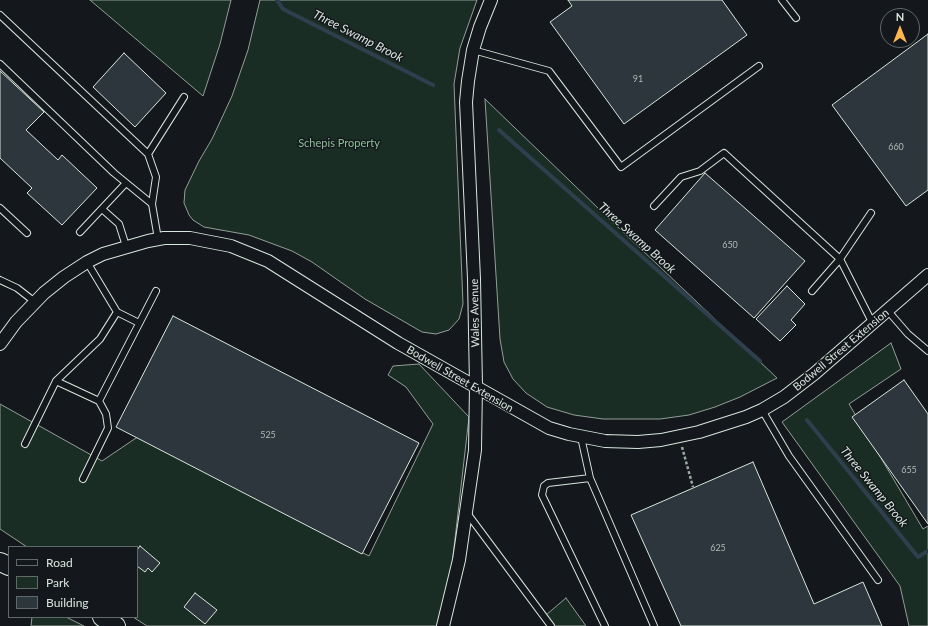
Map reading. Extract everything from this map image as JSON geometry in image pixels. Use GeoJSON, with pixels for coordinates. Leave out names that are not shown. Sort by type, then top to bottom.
{"type":"FeatureCollection","features":[{"type":"Feature","properties":{"kind":"main road"},"geometry":{"type":"LineString","coordinates":[[104,618],[116,626]]}},
{"type":"Feature","properties":{"kind":"street","name":"Wales Avenue"},"geometry":{"type":"LineString","coordinates":[[443,626],[459,560],[467,513],[474,450],[476,386],[474,279],[467,116],[468,81],[473,50],[480,27],[491,0]]}},
{"type":"Feature","properties":{"kind":"street","name":"Bodwell Street Extension"},"geometry":{"type":"LineString","coordinates":[[0,344],[35,302],[64,277],[87,262],[126,246],[158,239],[190,238],[219,243],[255,255],[288,273],[398,343],[550,428],[581,437],[605,441],[638,442],[680,437],[714,428],[762,410],[784,397],[814,374],[928,275]]}},
{"type":"Feature","properties":{"kind":"lane"},"geometry":{"type":"LineString","coordinates":[[782,0],[796,18]]}},
{"type":"Feature","properties":{"kind":"lane"},"geometry":{"type":"LineString","coordinates":[[0,15],[148,154],[156,177],[152,204],[158,239]]}},
{"type":"Feature","properties":{"kind":"lane"},"geometry":{"type":"LineString","coordinates":[[473,50],[549,71],[621,167],[759,66]]}},
{"type":"Feature","properties":{"kind":"lane"},"geometry":{"type":"LineString","coordinates":[[0,64],[126,183],[152,204]]}},
{"type":"Feature","properties":{"kind":"lane"},"geometry":{"type":"LineString","coordinates":[[148,154],[184,97]]}},
{"type":"Feature","properties":{"kind":"lane"},"geometry":{"type":"LineString","coordinates":[[654,206],[681,177],[700,171],[724,154],[840,259],[873,324]]}},
{"type":"Feature","properties":{"kind":"lane"},"geometry":{"type":"LineString","coordinates":[[80,232],[126,183]]}},
{"type":"Feature","properties":{"kind":"lane"},"geometry":{"type":"LineString","coordinates":[[0,208],[27,233]]}},
{"type":"Feature","properties":{"kind":"lane"},"geometry":{"type":"LineString","coordinates":[[102,209],[119,224],[126,246]]}},
{"type":"Feature","properties":{"kind":"lane"},"geometry":{"type":"LineString","coordinates":[[812,291],[840,259],[871,213]]}},
{"type":"Feature","properties":{"kind":"lane"},"geometry":{"type":"LineString","coordinates":[[87,262],[117,312],[139,323]]}},
{"type":"Feature","properties":{"kind":"lane"},"geometry":{"type":"LineString","coordinates":[[0,280],[17,288],[35,302]]}},
{"type":"Feature","properties":{"kind":"lane"},"geometry":{"type":"LineString","coordinates":[[99,401],[156,292]]}},
{"type":"Feature","properties":{"kind":"lane"},"geometry":{"type":"LineString","coordinates":[[888,311],[908,334],[928,351]]}},
{"type":"Feature","properties":{"kind":"lane"},"geometry":{"type":"LineString","coordinates":[[24,444],[56,380],[100,339],[117,312]]}},
{"type":"Feature","properties":{"kind":"lane"},"geometry":{"type":"LineString","coordinates":[[56,380],[99,401],[106,414],[108,428],[84,479]]}},
{"type":"Feature","properties":{"kind":"lane"},"geometry":{"type":"LineString","coordinates":[[762,410],[789,456],[878,580]]}},
{"type":"Feature","properties":{"kind":"lane"},"geometry":{"type":"LineString","coordinates":[[581,437],[590,478],[654,626]]}},
{"type":"Feature","properties":{"kind":"lane"},"geometry":{"type":"LineString","coordinates":[[590,478],[548,483],[544,486],[542,495],[605,626]]}},
{"type":"Feature","properties":{"kind":"lane"},"geometry":{"type":"LineString","coordinates":[[467,513],[551,626]]}},
{"type":"Feature","properties":{"kind":"path"},"geometry":{"type":"LineString","coordinates":[[680,437],[693,488]]}},
{"type":"Feature","properties":{"kind":"green space"},"geometry":{"type":"Polygon","coordinates":[[[90,0],[231,0],[220,44],[203,96],[90,0]]]}},
{"type":"Feature","properties":{"kind":"green space","name":"Schepis Property"},"geometry":{"type":"Polygon","coordinates":[[[260,0],[477,0],[460,48],[454,84],[463,304],[459,319],[449,330],[436,334],[422,332],[365,299],[312,262],[292,251],[249,235],[204,227],[193,220],[189,215],[184,203],[185,190],[212,139],[232,96],[248,50],[260,0]]]}},
{"type":"Feature","properties":{"kind":"green space"},"geometry":{"type":"Polygon","coordinates":[[[485,99],[777,378],[740,397],[715,407],[689,415],[660,419],[603,419],[574,415],[547,407],[526,393],[513,379],[504,362],[500,339],[485,99]]]}},
{"type":"Feature","properties":{"kind":"green space"},"geometry":{"type":"Polygon","coordinates":[[[891,343],[901,369],[849,404],[923,529],[928,526],[928,626],[909,626],[900,586],[782,422],[891,343]]]}},
{"type":"Feature","properties":{"kind":"green space"},"geometry":{"type":"Polygon","coordinates":[[[419,364],[469,417],[445,626],[147,626],[135,618],[138,618],[138,546],[26,546],[0,529],[0,404],[102,461],[139,436],[369,556],[433,424],[406,387],[388,375],[393,366],[419,364]]]}},
{"type":"Feature","properties":{"kind":"green space"},"geometry":{"type":"Polygon","coordinates":[[[566,598],[586,626],[554,626],[546,615],[566,598]]]}},
{"type":"Feature","properties":{"kind":"green space"},"geometry":{"type":"Polygon","coordinates":[[[32,618],[68,618],[84,626],[31,626],[32,618]]]}},
{"type":"Feature","properties":{"kind":"building"},"geometry":{"type":"Polygon","coordinates":[[[568,0],[722,0],[747,35],[624,124],[550,22],[572,6],[568,0]]]}},
{"type":"Feature","properties":{"kind":"building"},"geometry":{"type":"Polygon","coordinates":[[[928,34],[928,190],[906,206],[832,105],[909,48],[920,48],[920,40],[928,34]]]}},
{"type":"Feature","properties":{"kind":"building"},"geometry":{"type":"Polygon","coordinates":[[[124,53],[166,93],[135,127],[93,87],[124,53]]]}},
{"type":"Feature","properties":{"kind":"building"},"geometry":{"type":"Polygon","coordinates":[[[0,71],[44,112],[26,130],[58,160],[62,155],[97,188],[62,225],[27,193],[32,188],[0,158],[0,71]]]}},
{"type":"Feature","properties":{"kind":"building"},"geometry":{"type":"Polygon","coordinates":[[[705,173],[805,261],[754,318],[655,230],[705,173]]]}},
{"type":"Feature","properties":{"kind":"building"},"geometry":{"type":"Polygon","coordinates":[[[787,286],[805,304],[791,320],[796,325],[780,341],[756,319],[787,286]]]}},
{"type":"Feature","properties":{"kind":"building"},"geometry":{"type":"Polygon","coordinates":[[[173,316],[419,443],[362,554],[116,427],[173,316]]]}},
{"type":"Feature","properties":{"kind":"building"},"geometry":{"type":"Polygon","coordinates":[[[904,380],[928,414],[928,524],[852,417],[904,380]]]}},
{"type":"Feature","properties":{"kind":"building"},"geometry":{"type":"Polygon","coordinates":[[[753,462],[814,604],[863,582],[882,626],[681,626],[631,515],[753,462]]]}},
{"type":"Feature","properties":{"kind":"building"},"geometry":{"type":"Polygon","coordinates":[[[140,546],[160,563],[152,572],[148,568],[145,572],[138,567],[138,549],[140,546]]]}},
{"type":"Feature","properties":{"kind":"building"},"geometry":{"type":"Polygon","coordinates":[[[195,593],[217,610],[205,624],[184,607],[195,593]]]}},
{"type":"Feature","properties":{"kind":"waterway","name":"Three Swamp Brook"},"geometry":{"type":"LineString","coordinates":[[277,0],[283,9],[433,85]]}},
{"type":"Feature","properties":{"kind":"waterway","name":"Three Swamp Brook"},"geometry":{"type":"LineString","coordinates":[[499,130],[760,361]]}},
{"type":"Feature","properties":{"kind":"waterway","name":"Three Swamp Brook"},"geometry":{"type":"LineString","coordinates":[[807,420],[918,557],[928,551]]}}]}
